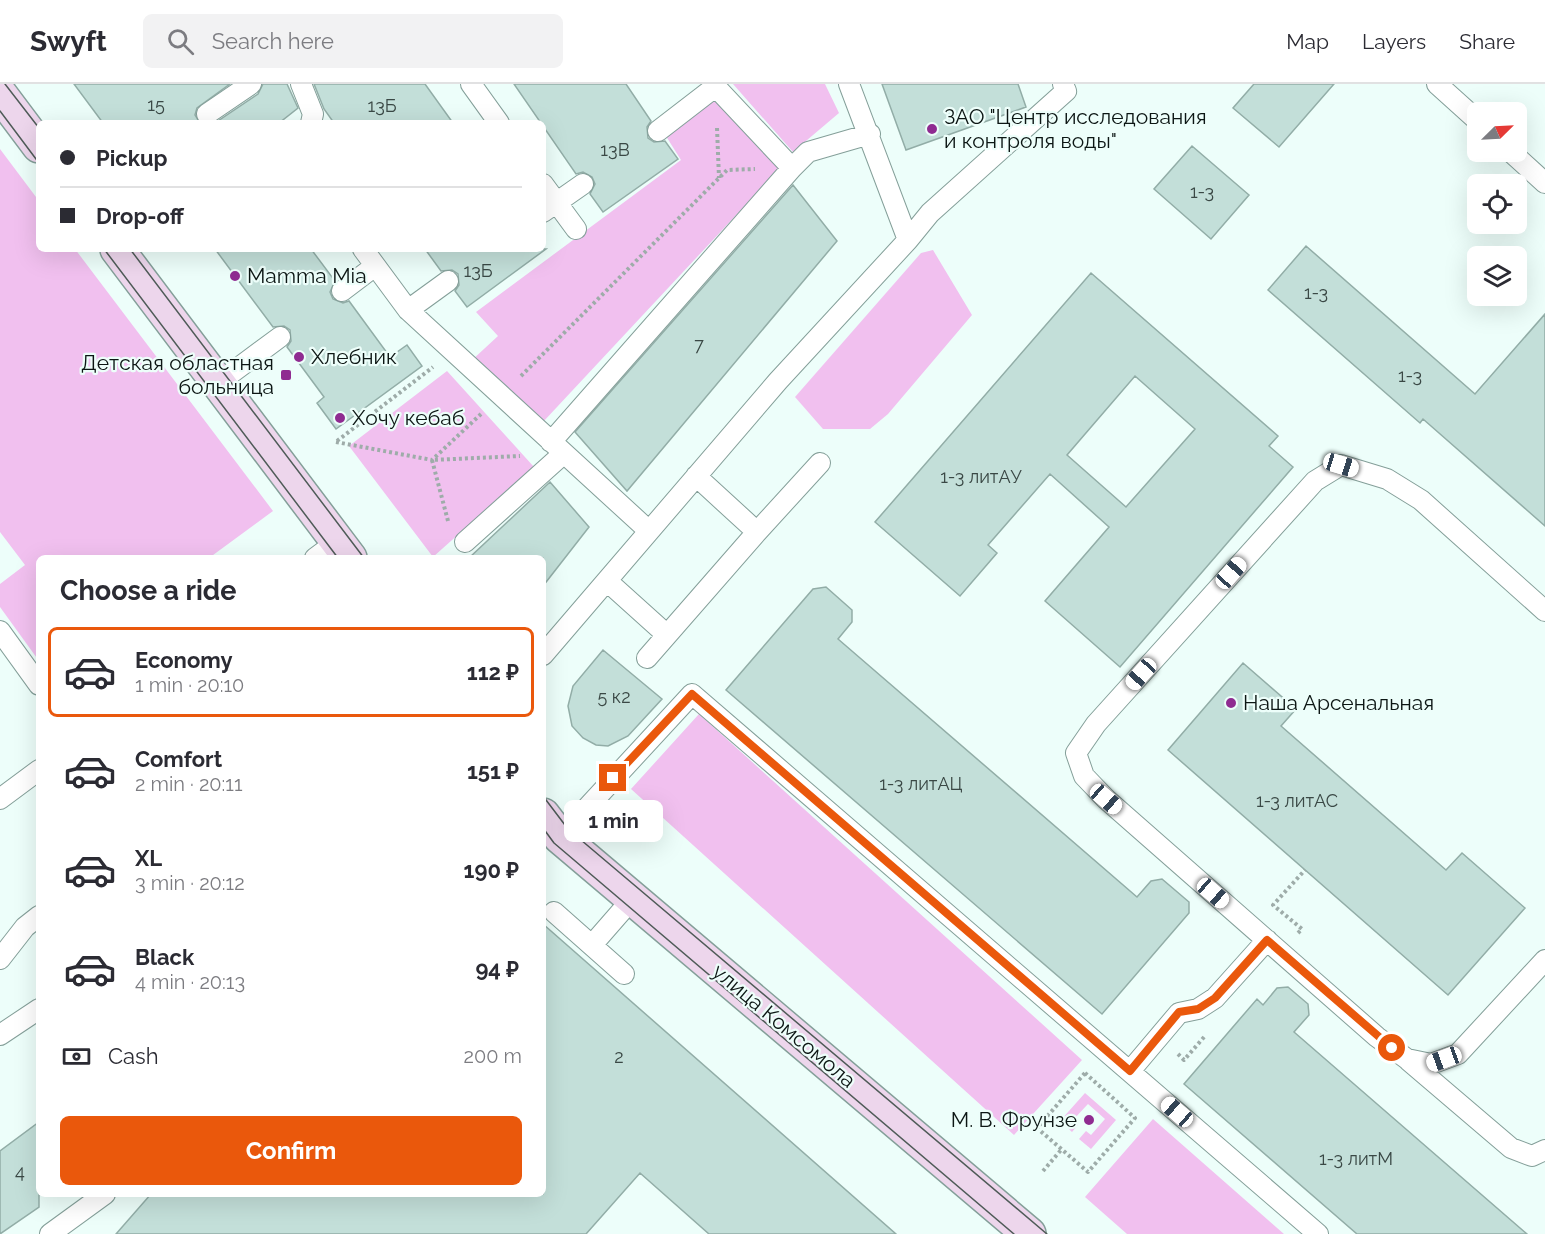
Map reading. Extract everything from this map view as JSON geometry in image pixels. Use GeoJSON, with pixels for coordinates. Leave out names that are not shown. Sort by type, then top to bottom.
{"type":"FeatureCollection","features":[{"type":"Feature","properties":{"kind":"main road"},"geometry":{"type":"LineString","coordinates":[[0,94],[36,142]]}},
{"type":"Feature","properties":{"kind":"main road"},"geometry":{"type":"LineString","coordinates":[[119,252],[218,383],[334,552]]}},
{"type":"Feature","properties":{"kind":"main road","name":"улица Комсомола"},"geometry":{"type":"LineString","coordinates":[[551,826],[1029,1234]]}},
{"type":"Feature","properties":{"kind":"lane"},"geometry":{"type":"LineString","coordinates":[[207,114],[251,84]]}},
{"type":"Feature","properties":{"kind":"lane"},"geometry":{"type":"LineString","coordinates":[[302,84],[313,114],[312,120]]}},
{"type":"Feature","properties":{"kind":"lane"},"geometry":{"type":"LineString","coordinates":[[471,84],[497,120]]}},
{"type":"Feature","properties":{"kind":"lane"},"geometry":{"type":"LineString","coordinates":[[849,84],[870,134],[908,240]]}},
{"type":"Feature","properties":{"kind":"lane"},"geometry":{"type":"LineString","coordinates":[[546,652],[778,381],[908,240],[930,213],[1066,91],[1063,84]]}},
{"type":"Feature","properties":{"kind":"lane"},"geometry":{"type":"LineString","coordinates":[[1437,84],[1467,111]]}},
{"type":"Feature","properties":{"kind":"lane"},"geometry":{"type":"LineString","coordinates":[[658,131],[714,86],[792,168]]}},
{"type":"Feature","properties":{"kind":"lane"},"geometry":{"type":"LineString","coordinates":[[465,542],[557,448],[792,168],[808,152],[870,134]]}},
{"type":"Feature","properties":{"kind":"lane"},"geometry":{"type":"LineString","coordinates":[[1522,162],[1545,183]]}},
{"type":"Feature","properties":{"kind":"lane"},"geometry":{"type":"LineString","coordinates":[[576,229],[550,207],[583,184]]}},
{"type":"Feature","properties":{"kind":"lane"},"geometry":{"type":"LineString","coordinates":[[365,252],[408,310],[649,531]]}},
{"type":"Feature","properties":{"kind":"lane"},"geometry":{"type":"LineString","coordinates":[[342,291],[375,266]]}},
{"type":"Feature","properties":{"kind":"lane"},"geometry":{"type":"LineString","coordinates":[[408,310],[448,281]]}},
{"type":"Feature","properties":{"kind":"lane"},"geometry":{"type":"LineString","coordinates":[[218,383],[280,337]]}},
{"type":"Feature","properties":{"kind":"lane"},"geometry":{"type":"LineString","coordinates":[[647,658],[820,463]]}},
{"type":"Feature","properties":{"kind":"lane"},"geometry":{"type":"LineString","coordinates":[[1545,611],[1421,500],[1388,479],[1341,465],[1315,481],[1307,489],[1096,724],[1076,753],[1084,776],[1106,799],[1377,1037],[1407,1059],[1511,1148],[1532,1156],[1545,1150]]}},
{"type":"Feature","properties":{"kind":"lane"},"geometry":{"type":"LineString","coordinates":[[696,476],[757,532]]}},
{"type":"Feature","properties":{"kind":"lane"},"geometry":{"type":"LineString","coordinates":[[607,581],[667,635]]}},
{"type":"Feature","properties":{"kind":"lane"},"geometry":{"type":"LineString","coordinates":[[0,631],[36,681]]}},
{"type":"Feature","properties":{"kind":"lane"},"geometry":{"type":"LineString","coordinates":[[551,826],[692,694],[1318,1234]]}},
{"type":"Feature","properties":{"kind":"lane"},"geometry":{"type":"LineString","coordinates":[[0,799],[36,772]]}},
{"type":"Feature","properties":{"kind":"lane"},"geometry":{"type":"LineString","coordinates":[[592,945],[633,898]]}},
{"type":"Feature","properties":{"kind":"lane"},"geometry":{"type":"LineString","coordinates":[[554,912],[624,974]]}},
{"type":"Feature","properties":{"kind":"lane"},"geometry":{"type":"LineString","coordinates":[[0,959],[25,927],[36,918]]}},
{"type":"Feature","properties":{"kind":"lane"},"geometry":{"type":"LineString","coordinates":[[1130,1071],[1179,1012],[1198,1009],[1215,998],[1267,940]]}},
{"type":"Feature","properties":{"kind":"lane"},"geometry":{"type":"LineString","coordinates":[[1407,1059],[1431,1064],[1458,1054],[1545,960]]}},
{"type":"Feature","properties":{"kind":"lane"},"geometry":{"type":"LineString","coordinates":[[0,1035],[36,1011]]}},
{"type":"Feature","properties":{"kind":"lane"},"geometry":{"type":"LineString","coordinates":[[50,1234],[101,1197]]}},
{"type":"Feature","properties":{"kind":"path"},"geometry":{"type":"LineString","coordinates":[[714,86],[719,178]]}},
{"type":"Feature","properties":{"kind":"path"},"geometry":{"type":"LineString","coordinates":[[432,460],[501,396],[727,170],[792,168]]}},
{"type":"Feature","properties":{"kind":"path"},"geometry":{"type":"LineString","coordinates":[[453,352],[336,442],[432,460],[557,448]]}},
{"type":"Feature","properties":{"kind":"path"},"geometry":{"type":"LineString","coordinates":[[432,460],[450,527]]}},
{"type":"Feature","properties":{"kind":"path"},"geometry":{"type":"LineString","coordinates":[[1084,1073],[1135,1118],[1088,1172],[1061,1150],[1037,1128],[1084,1073]]}},
{"type":"Feature","properties":{"kind":"path"},"geometry":{"type":"LineString","coordinates":[[1043,1171],[1061,1150]]}},
{"type":"Feature","properties":{"kind":"shaded area"},"geometry":{"type":"Polygon","coordinates":[[[733,84],[825,84],[839,113],[793,152],[733,84]]]}},
{"type":"Feature","properties":{"kind":"shaded area"},"geometry":{"type":"Polygon","coordinates":[[[713,94],[782,166],[543,422],[471,361],[498,336],[476,312],[681,160],[664,133],[713,94]]]}},
{"type":"Feature","properties":{"kind":"shaded area"},"geometry":{"type":"Polygon","coordinates":[[[0,149],[36,197],[36,252],[77,252],[273,511],[213,555],[36,555],[36,657],[0,607],[0,584],[25,565],[0,532],[0,149]]]}},
{"type":"Feature","properties":{"kind":"shaded area"},"geometry":{"type":"Polygon","coordinates":[[[933,250],[972,315],[888,414],[870,429],[823,429],[795,397],[921,253],[933,250]]]}},
{"type":"Feature","properties":{"kind":"shaded area"},"geometry":{"type":"Polygon","coordinates":[[[447,371],[534,467],[435,555],[431,555],[349,446],[447,371]]]}},
{"type":"Feature","properties":{"kind":"shaded area"},"geometry":{"type":"Polygon","coordinates":[[[699,714],[1082,1060],[1014,1135],[631,789],[699,714]]]}},
{"type":"Feature","properties":{"kind":"shaded area"},"geometry":{"type":"Polygon","coordinates":[[[1085,1093],[1116,1120],[1091,1149],[1079,1139],[1086,1131],[1091,1135],[1105,1119],[1088,1104],[1073,1120],[1078,1125],[1072,1132],[1060,1121],[1085,1093]]]}},
{"type":"Feature","properties":{"kind":"shaded area"},"geometry":{"type":"Polygon","coordinates":[[[1153,1119],[1284,1234],[1127,1234],[1085,1197],[1153,1119]]]}},
{"type":"Feature","properties":{"kind":"building"},"geometry":{"type":"Polygon","coordinates":[[[74,84],[230,84],[197,108],[195,115],[198,120],[101,120],[74,84]]]}},
{"type":"Feature","properties":{"kind":"building"},"geometry":{"type":"Polygon","coordinates":[[[263,84],[287,84],[298,108],[283,120],[219,120],[258,94],[263,84]]]}},
{"type":"Feature","properties":{"kind":"building"},"geometry":{"type":"Polygon","coordinates":[[[314,84],[425,84],[451,120],[332,120],[324,109],[314,84]]]}},
{"type":"Feature","properties":{"kind":"building"},"geometry":{"type":"Polygon","coordinates":[[[514,84],[626,84],[651,121],[647,127],[648,138],[654,142],[665,141],[678,159],[603,212],[590,194],[595,184],[592,177],[583,172],[576,174],[546,130],[546,120],[539,120],[514,84]]]}},
{"type":"Feature","properties":{"kind":"building","name":"ЗАО \"Центр исследования и контроля воды\""},"geometry":{"type":"Polygon","coordinates":[[[882,84],[1018,84],[1026,107],[906,150],[882,84]]]}},
{"type":"Feature","properties":{"kind":"building"},"geometry":{"type":"Polygon","coordinates":[[[1254,84],[1334,84],[1279,147],[1233,108],[1254,84]]]}},
{"type":"Feature","properties":{"kind":"building"},"geometry":{"type":"Polygon","coordinates":[[[1192,146],[1249,195],[1211,239],[1154,189],[1192,146]]]}},
{"type":"Feature","properties":{"kind":"building"},"geometry":{"type":"Polygon","coordinates":[[[793,185],[837,241],[627,491],[575,432],[793,185]]]}},
{"type":"Feature","properties":{"kind":"building"},"geometry":{"type":"Polygon","coordinates":[[[1306,246],[1475,394],[1545,314],[1545,526],[1423,419],[1420,423],[1268,290],[1306,246]]]}},
{"type":"Feature","properties":{"kind":"building"},"geometry":{"type":"Polygon","coordinates":[[[217,252],[313,252],[335,281],[330,292],[333,299],[343,303],[349,301],[390,357],[407,345],[422,366],[336,429],[317,403],[324,397],[287,347],[291,341],[290,330],[284,326],[273,327],[217,252]]]}},
{"type":"Feature","properties":{"kind":"building"},"geometry":{"type":"Polygon","coordinates":[[[427,252],[542,252],[467,307],[455,291],[459,285],[458,274],[452,270],[441,271],[427,252]]]}},
{"type":"Feature","properties":{"kind":"building"},"geometry":{"type":"Polygon","coordinates":[[[1091,273],[1278,436],[1269,446],[1293,467],[1120,667],[1045,601],[1109,527],[1050,474],[988,545],[997,553],[960,596],[875,522],[1091,273]],[[1135,376],[1067,455],[1126,507],[1195,429],[1135,376]]]}},
{"type":"Feature","properties":{"kind":"building"},"geometry":{"type":"Polygon","coordinates":[[[550,482],[589,527],[546,582],[546,555],[472,555],[550,482]]]}},
{"type":"Feature","properties":{"kind":"building"},"geometry":{"type":"Polygon","coordinates":[[[826,587],[852,610],[852,622],[838,639],[1137,897],[1151,881],[1162,879],[1189,902],[1189,913],[1102,1014],[726,690],[813,589],[826,587]]]}},
{"type":"Feature","properties":{"kind":"building"},"geometry":{"type":"Polygon","coordinates":[[[603,650],[662,699],[628,736],[608,746],[596,745],[583,738],[572,726],[568,706],[573,686],[603,650]]]}},
{"type":"Feature","properties":{"kind":"building"},"geometry":{"type":"Polygon","coordinates":[[[1243,663],[1296,709],[1281,726],[1446,870],[1462,853],[1525,908],[1448,995],[1168,750],[1243,663]]]}},
{"type":"Feature","properties":{"kind":"building"},"geometry":{"type":"Polygon","coordinates":[[[546,927],[896,1234],[709,1234],[640,1173],[586,1234],[116,1234],[148,1197],[546,1197],[546,927]]]}},
{"type":"Feature","properties":{"kind":"building"},"geometry":{"type":"Polygon","coordinates":[[[1288,987],[1308,1004],[1309,1015],[1294,1032],[1527,1234],[1357,1234],[1184,1084],[1257,999],[1263,1005],[1277,988],[1288,987]]]}},
{"type":"Feature","properties":{"kind":"building"},"geometry":{"type":"Polygon","coordinates":[[[36,1124],[36,1197],[39,1197],[39,1207],[0,1234],[0,1151],[36,1124]]]}},
{"type":"Feature","properties":{"kind":"tram line"},"geometry":{"type":"LineString","coordinates":[[5,84],[36,124]]}},
{"type":"Feature","properties":{"kind":"tram line"},"geometry":{"type":"LineString","coordinates":[[0,111],[36,159]]}},
{"type":"Feature","properties":{"kind":"tram line"},"geometry":{"type":"LineString","coordinates":[[106,252],[336,555]]}},
{"type":"Feature","properties":{"kind":"tram line"},"geometry":{"type":"LineString","coordinates":[[132,252],[362,555]]}},
{"type":"Feature","properties":{"kind":"tram line"},"geometry":{"type":"LineString","coordinates":[[546,800],[568,829],[1047,1234]]}},
{"type":"Feature","properties":{"kind":"tram line"},"geometry":{"type":"LineString","coordinates":[[546,832],[554,843],[1014,1234]]}},
{"type":"Feature","properties":{"kind":"place","name":"ЗАО \"Центр исследования и контроля воды\""},"geometry":{"type":"Point","coordinates":[932,129]}},
{"type":"Feature","properties":{"kind":"place","name":"Mamma Mia"},"geometry":{"type":"Point","coordinates":[235,276]}},
{"type":"Feature","properties":{"kind":"place","name":"Хлебник"},"geometry":{"type":"Point","coordinates":[299,357]}},
{"type":"Feature","properties":{"kind":"place","name":"Детская областная больница"},"geometry":{"type":"Point","coordinates":[286,375]}},
{"type":"Feature","properties":{"kind":"place","name":"Хочу кебаб"},"geometry":{"type":"Point","coordinates":[340,418]}},
{"type":"Feature","properties":{"kind":"place","name":"Наша Арсенальная"},"geometry":{"type":"Point","coordinates":[1231,703]}},
{"type":"Feature","properties":{"kind":"place","name":"М. B. Фрунзе"},"geometry":{"type":"Point","coordinates":[1089,1120]}},
{"type":"Feature","properties":{"kind":"route"},"geometry":{"type":"LineString","coordinates":[[613,778],[692,694],[1130,1071],[1179,1012],[1198,1009],[1215,998],[1267,940],[1392,1048]]}}]}
